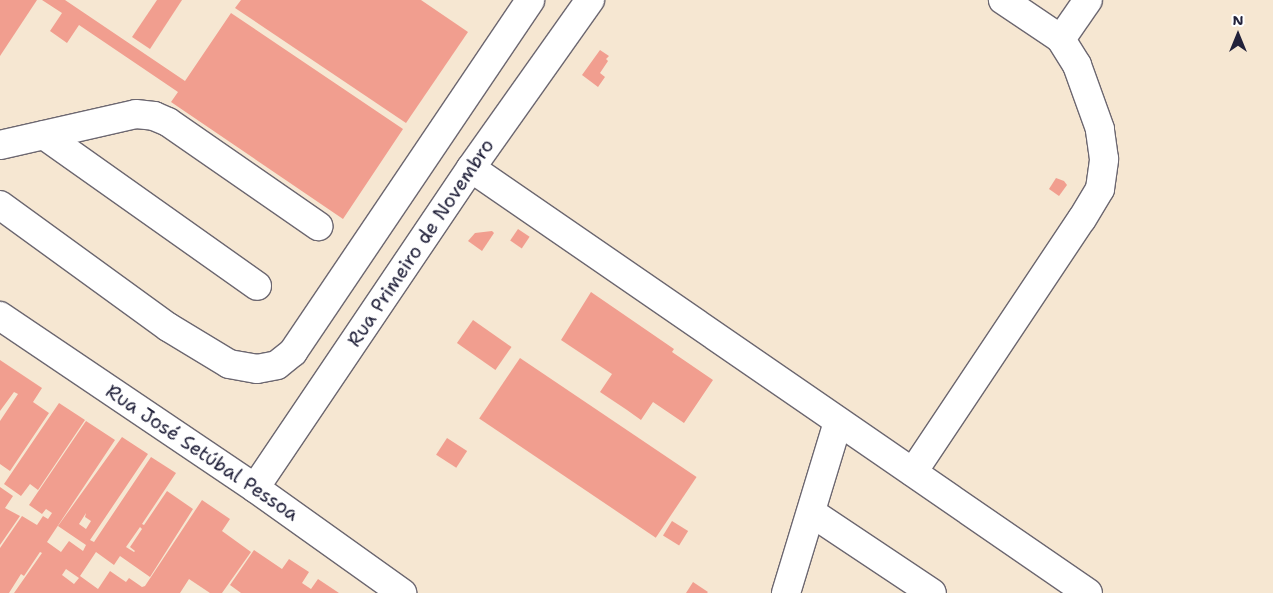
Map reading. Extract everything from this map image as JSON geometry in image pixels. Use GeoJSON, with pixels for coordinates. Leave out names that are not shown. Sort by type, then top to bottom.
{"type":"FeatureCollection","features":[{"type":"Feature","properties":{"kind":"street"},"geometry":{"type":"LineString","coordinates":[[0,205],[168,326],[229,364],[257,369],[277,365],[293,352],[530,0]]}},
{"type":"Feature","properties":{"kind":"street","name":"Rua Primeiro de Novembro"},"geometry":{"type":"LineString","coordinates":[[255,488],[471,168],[590,0]]}},
{"type":"Feature","properties":{"kind":"street"},"geometry":{"type":"LineString","coordinates":[[913,472],[1082,219],[1100,189],[1104,159],[1100,129],[1077,65],[1061,39],[1003,0]]}},
{"type":"Feature","properties":{"kind":"street"},"geometry":{"type":"LineString","coordinates":[[1061,39],[1088,0]]}},
{"type":"Feature","properties":{"kind":"street"},"geometry":{"type":"LineString","coordinates":[[0,145],[136,114],[154,116],[168,122],[318,226]]}},
{"type":"Feature","properties":{"kind":"street"},"geometry":{"type":"LineString","coordinates":[[44,135],[257,286]]}},
{"type":"Feature","properties":{"kind":"street"},"geometry":{"type":"LineString","coordinates":[[471,168],[1088,593]]}},
{"type":"Feature","properties":{"kind":"street","name":"Rua José Setúbal Pessoa"},"geometry":{"type":"LineString","coordinates":[[0,316],[255,488],[402,593]]}},
{"type":"Feature","properties":{"kind":"street"},"geometry":{"type":"LineString","coordinates":[[786,593],[812,513],[838,422]]}},
{"type":"Feature","properties":{"kind":"street"},"geometry":{"type":"LineString","coordinates":[[812,513],[932,593]]}},
{"type":"Feature","properties":{"kind":"building"},"geometry":{"type":"Polygon","coordinates":[[[0,0],[37,0],[0,56],[0,0]]]}},
{"type":"Feature","properties":{"kind":"building"},"geometry":{"type":"Polygon","coordinates":[[[42,0],[65,0],[185,81],[231,13],[403,129],[343,219],[171,102],[178,92],[79,25],[67,43],[50,31],[62,13],[42,0]]]}},
{"type":"Feature","properties":{"kind":"building"},"geometry":{"type":"Polygon","coordinates":[[[157,0],[182,0],[150,49],[132,37],[157,0]]]}},
{"type":"Feature","properties":{"kind":"building"},"geometry":{"type":"Polygon","coordinates":[[[241,0],[421,0],[468,32],[406,123],[235,8],[241,0]]]}},
{"type":"Feature","properties":{"kind":"building"},"geometry":{"type":"Polygon","coordinates":[[[600,50],[609,56],[600,73],[605,77],[598,87],[582,75],[600,50]]]}},
{"type":"Feature","properties":{"kind":"building"},"geometry":{"type":"Polygon","coordinates":[[[1056,178],[1064,181],[1067,185],[1059,196],[1049,189],[1056,178]]]}},
{"type":"Feature","properties":{"kind":"building"},"geometry":{"type":"Polygon","coordinates":[[[518,229],[530,237],[522,248],[510,241],[518,229]]]}},
{"type":"Feature","properties":{"kind":"building"},"geometry":{"type":"Polygon","coordinates":[[[492,231],[494,233],[482,251],[468,241],[475,233],[492,231]]]}},
{"type":"Feature","properties":{"kind":"building"},"geometry":{"type":"Polygon","coordinates":[[[591,292],[674,349],[672,352],[713,380],[684,423],[653,402],[641,420],[600,392],[612,374],[561,340],[591,292]]]}},
{"type":"Feature","properties":{"kind":"building"},"geometry":{"type":"Polygon","coordinates":[[[473,320],[512,347],[495,370],[457,343],[473,320]]]}},
{"type":"Feature","properties":{"kind":"building"},"geometry":{"type":"Polygon","coordinates":[[[520,358],[697,477],[656,538],[479,419],[520,358]]]}},
{"type":"Feature","properties":{"kind":"building"},"geometry":{"type":"Polygon","coordinates":[[[0,360],[42,388],[33,402],[49,413],[10,471],[0,464],[0,421],[18,394],[14,392],[0,411],[0,360]]]}},
{"type":"Feature","properties":{"kind":"building"},"geometry":{"type":"Polygon","coordinates":[[[59,403],[85,420],[38,490],[30,484],[21,496],[4,484],[59,403]]]}},
{"type":"Feature","properties":{"kind":"building"},"geometry":{"type":"Polygon","coordinates":[[[86,421],[115,440],[47,542],[61,552],[69,541],[83,551],[86,545],[58,526],[122,437],[148,454],[90,540],[94,542],[151,457],[176,473],[142,524],[144,525],[167,491],[193,509],[150,577],[120,556],[114,565],[96,552],[80,576],[98,589],[110,571],[126,582],[129,578],[142,587],[145,586],[202,500],[230,519],[222,531],[251,552],[222,593],[210,593],[189,579],[180,593],[14,593],[42,553],[40,552],[24,576],[21,574],[9,593],[0,593],[0,548],[22,516],[37,525],[43,516],[48,519],[52,513],[46,509],[42,514],[29,505],[86,421]],[[86,513],[79,524],[86,529],[91,521],[85,517],[86,513]],[[140,527],[126,547],[135,551],[130,547],[142,529],[140,527]],[[66,569],[62,575],[74,584],[79,578],[66,569]]]}},
{"type":"Feature","properties":{"kind":"building"},"geometry":{"type":"Polygon","coordinates":[[[447,438],[467,451],[456,468],[436,455],[447,438]]]}},
{"type":"Feature","properties":{"kind":"building"},"geometry":{"type":"Polygon","coordinates":[[[0,487],[13,496],[5,508],[20,516],[0,545],[0,487]]]}},
{"type":"Feature","properties":{"kind":"building"},"geometry":{"type":"Polygon","coordinates":[[[672,521],[688,531],[679,545],[663,535],[672,521]]]}},
{"type":"Feature","properties":{"kind":"building"},"geometry":{"type":"Polygon","coordinates":[[[254,550],[282,569],[289,559],[309,572],[302,583],[311,589],[318,579],[339,593],[241,593],[230,585],[254,550]]]}},
{"type":"Feature","properties":{"kind":"building"},"geometry":{"type":"Polygon","coordinates":[[[693,582],[708,592],[686,593],[693,582]]]}}]}
